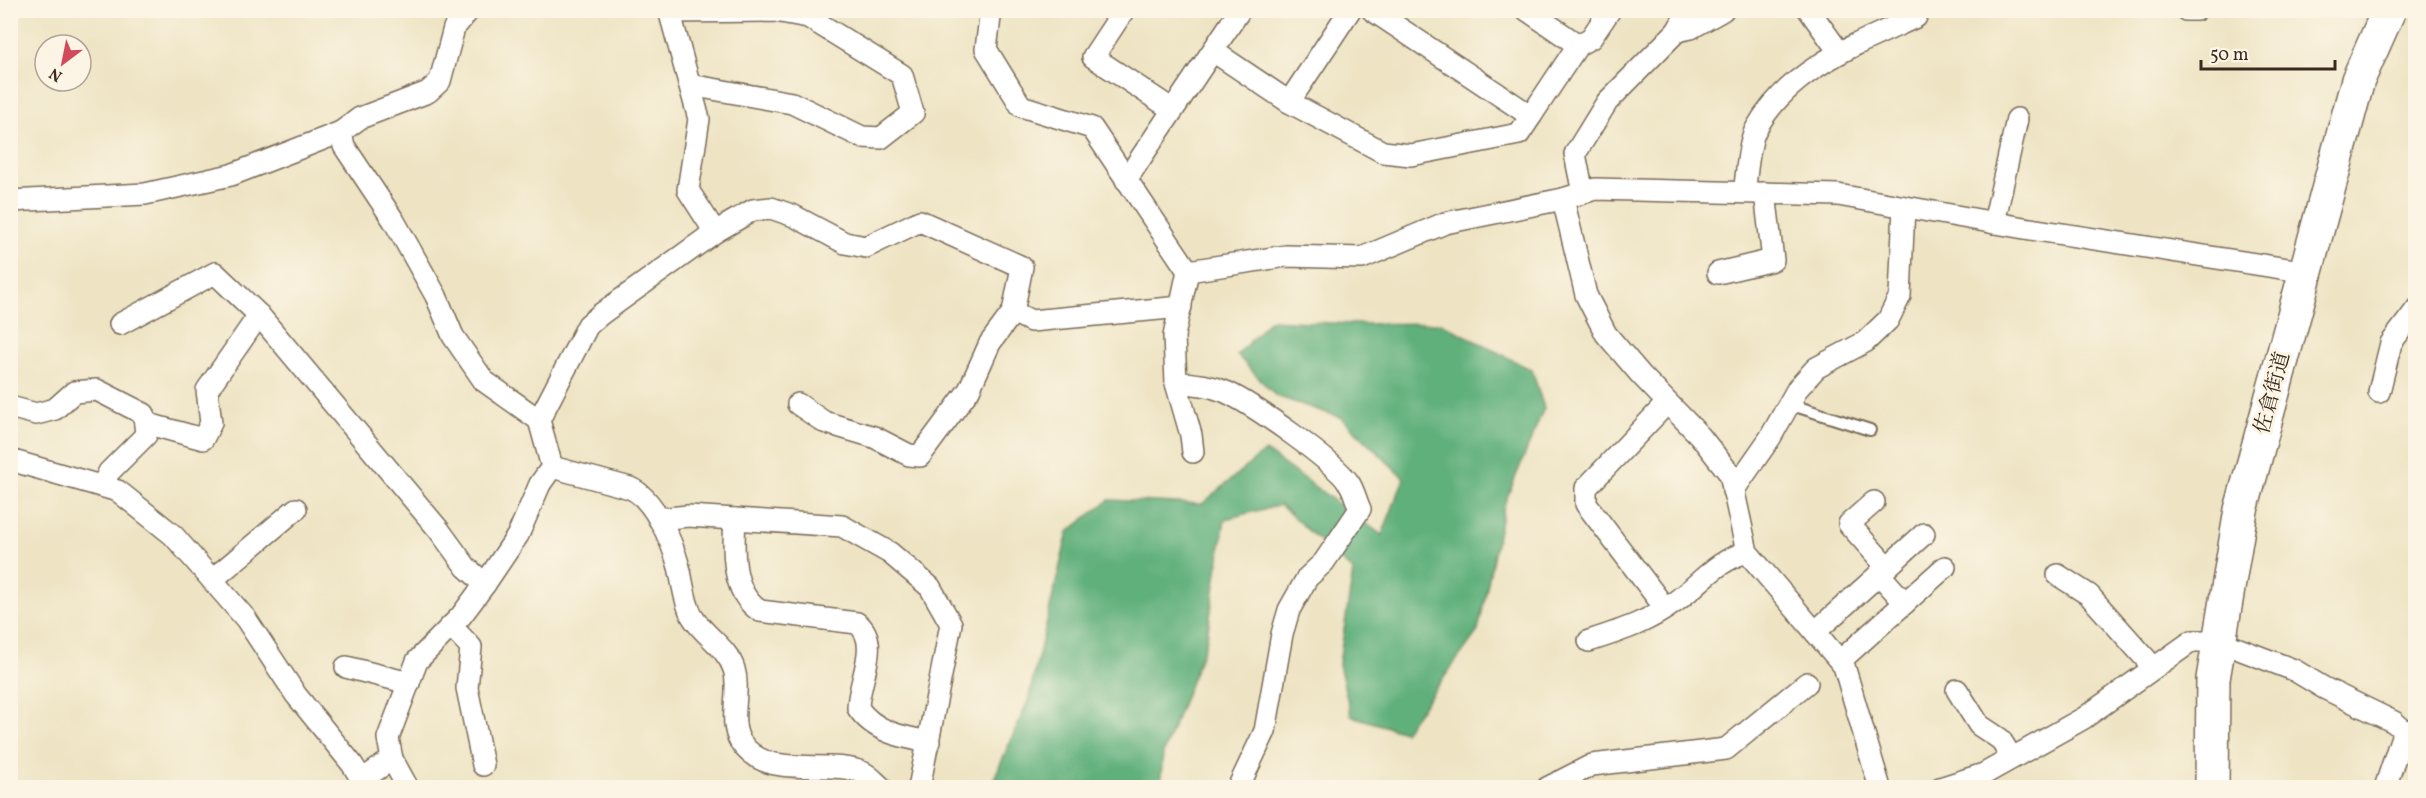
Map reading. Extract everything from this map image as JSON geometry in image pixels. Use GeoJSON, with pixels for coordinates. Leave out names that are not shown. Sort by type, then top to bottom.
{"type":"FeatureCollection","features":[{"type":"Feature","properties":{"kind":"main road","name":"佐倉街道"},"geometry":{"type":"LineString","coordinates":[[2212,788],[2213,679],[2241,510],[2358,80],[2389,10]]}},
{"type":"Feature","properties":{"kind":"street"},"geometry":{"type":"LineString","coordinates":[[10,201],[145,194],[231,175],[341,132],[360,118],[428,92],[440,81],[454,28],[470,10]]}},
{"type":"Feature","properties":{"kind":"street"},"geometry":{"type":"LineString","coordinates":[[990,10],[986,49],[1021,106],[1092,128],[1188,272],[1174,336],[1176,383],[1191,435],[1193,452]]}},
{"type":"Feature","properties":{"kind":"street"},"geometry":{"type":"LineString","coordinates":[[1124,10],[1093,57],[1173,110]]}},
{"type":"Feature","properties":{"kind":"street"},"geometry":{"type":"LineString","coordinates":[[1126,180],[1240,10]]}},
{"type":"Feature","properties":{"kind":"street"},"geometry":{"type":"LineString","coordinates":[[1289,102],[1350,10]]}},
{"type":"Feature","properties":{"kind":"street"},"geometry":{"type":"LineString","coordinates":[[1372,10],[1531,116]]}},
{"type":"Feature","properties":{"kind":"street"},"geometry":{"type":"LineString","coordinates":[[1527,10],[1578,45]]}},
{"type":"Feature","properties":{"kind":"street"},"geometry":{"type":"LineString","coordinates":[[1213,51],[1289,102],[1383,152],[1411,155],[1519,134],[1578,45],[1591,38],[1610,10]]}},
{"type":"Feature","properties":{"kind":"street"},"geometry":{"type":"LineString","coordinates":[[1689,10],[1677,31],[1607,102],[1575,154],[1573,196],[1586,295],[1606,334],[1700,436],[1730,474],[1747,552],[1844,666],[1880,788]]}},
{"type":"Feature","properties":{"kind":"street"},"geometry":{"type":"LineString","coordinates":[[1677,31],[1691,28],[1723,10]]}},
{"type":"Feature","properties":{"kind":"street"},"geometry":{"type":"LineString","coordinates":[[1809,10],[1839,52]]}},
{"type":"Feature","properties":{"kind":"street"},"geometry":{"type":"LineString","coordinates":[[2186,10],[2196,10]]}},
{"type":"Feature","properties":{"kind":"street"},"geometry":{"type":"LineString","coordinates":[[690,85],[792,103],[862,137],[881,138],[913,113],[902,75],[808,17],[775,11],[670,11],[699,119],[688,190],[715,232]]}},
{"type":"Feature","properties":{"kind":"street"},"geometry":{"type":"LineString","coordinates":[[1744,192],[1755,130],[1788,87],[1839,52],[1916,17]]}},
{"type":"Feature","properties":{"kind":"street"},"geometry":{"type":"LineString","coordinates":[[1994,223],[2017,119]]}},
{"type":"Feature","properties":{"kind":"street"},"geometry":{"type":"LineString","coordinates":[[341,132],[344,146],[394,221],[436,296],[453,336],[484,381],[539,420],[552,467]]}},
{"type":"Feature","properties":{"kind":"street"},"geometry":{"type":"LineString","coordinates":[[1188,272],[1286,256],[1362,258],[1446,223],[1573,196],[1595,189],[1838,195],[1994,223],[2307,272]]}},
{"type":"Feature","properties":{"kind":"street"},"geometry":{"type":"LineString","coordinates":[[1718,273],[1773,260],[1765,193]]}},
{"type":"Feature","properties":{"kind":"street"},"geometry":{"type":"LineString","coordinates":[[1733,491],[1798,388],[1816,368],[1865,342],[1888,320],[1900,296],[1904,207]]}},
{"type":"Feature","properties":{"kind":"street"},"geometry":{"type":"LineString","coordinates":[[539,420],[588,325],[715,232],[753,210],[771,208],[794,216],[845,243],[866,247],[920,221],[1022,267],[1014,312],[990,344],[969,390],[920,456],[909,455],[874,437],[824,422],[798,404]]}},
{"type":"Feature","properties":{"kind":"street"},"geometry":{"type":"LineString","coordinates":[[120,324],[215,273],[259,315],[439,530],[466,567],[484,584]]}},
{"type":"Feature","properties":{"kind":"street"},"geometry":{"type":"LineString","coordinates":[[1014,312],[1031,321],[1181,307]]}},
{"type":"Feature","properties":{"kind":"street"},"geometry":{"type":"LineString","coordinates":[[2379,392],[2391,343],[2415,310]]}},
{"type":"Feature","properties":{"kind":"street"},"geometry":{"type":"LineString","coordinates":[[145,423],[203,439],[211,423],[207,390],[259,315]]}},
{"type":"Feature","properties":{"kind":"street"},"geometry":{"type":"LineString","coordinates":[[1176,383],[1199,383],[1226,392],[1271,420],[1316,453],[1349,483],[1360,509],[1324,562],[1306,578],[1289,610],[1282,634],[1276,681],[1265,731],[1238,788]]}},
{"type":"Feature","properties":{"kind":"street"},"geometry":{"type":"LineString","coordinates":[[10,407],[36,414],[55,409],[74,392],[97,390],[144,414],[146,435],[109,472],[102,486]]}},
{"type":"Feature","properties":{"kind":"street"},"geometry":{"type":"LineString","coordinates":[[1665,608],[1586,504],[1586,488],[1668,402]]}},
{"type":"Feature","properties":{"kind":"street"},"geometry":{"type":"LineString","coordinates":[[10,460],[118,491],[173,535],[246,619],[296,695],[364,784],[392,759]]}},
{"type":"Feature","properties":{"kind":"street"},"geometry":{"type":"LineString","coordinates":[[408,788],[392,759],[388,738],[417,661],[451,626],[484,584],[518,535],[540,484],[552,467]]}},
{"type":"Feature","properties":{"kind":"street"},"geometry":{"type":"LineString","coordinates":[[552,467],[641,492],[652,504],[678,564],[689,610],[696,623],[729,657],[735,671],[735,732],[752,756],[773,763],[851,770],[865,774],[882,788]]}},
{"type":"Feature","properties":{"kind":"street"},"geometry":{"type":"LineString","coordinates":[[1874,502],[1849,524],[1905,603]]}},
{"type":"Feature","properties":{"kind":"street"},"geometry":{"type":"LineString","coordinates":[[212,580],[297,509]]}},
{"type":"Feature","properties":{"kind":"street"},"geometry":{"type":"LineString","coordinates":[[658,519],[688,516],[842,526],[890,553],[930,587],[951,624],[920,788]]}},
{"type":"Feature","properties":{"kind":"street"},"geometry":{"type":"LineString","coordinates":[[735,519],[732,554],[750,604],[760,611],[857,623],[867,631],[869,642],[858,708],[865,718],[895,736],[929,742]]}},
{"type":"Feature","properties":{"kind":"street"},"geometry":{"type":"LineString","coordinates":[[1815,632],[1924,534]]}},
{"type":"Feature","properties":{"kind":"street"},"geometry":{"type":"LineString","coordinates":[[1589,641],[1641,623],[1665,608],[1728,557],[1747,552]]}},
{"type":"Feature","properties":{"kind":"street"},"geometry":{"type":"LineString","coordinates":[[1840,661],[1945,567]]}},
{"type":"Feature","properties":{"kind":"street"},"geometry":{"type":"LineString","coordinates":[[2058,575],[2089,595],[2154,668]]}},
{"type":"Feature","properties":{"kind":"street"},"geometry":{"type":"LineString","coordinates":[[451,626],[471,647],[468,688],[483,765]]}},
{"type":"Feature","properties":{"kind":"street"},"geometry":{"type":"LineString","coordinates":[[1951,785],[1984,774],[2084,718],[2192,641],[2218,641],[2294,670],[2324,688],[2394,722],[2410,736],[2385,788]]}},
{"type":"Feature","properties":{"kind":"street"},"geometry":{"type":"LineString","coordinates":[[346,667],[409,683]]}},
{"type":"Feature","properties":{"kind":"street"},"geometry":{"type":"LineString","coordinates":[[1547,788],[1592,765],[1726,749],[1807,683]]}},
{"type":"Feature","properties":{"kind":"street"},"geometry":{"type":"LineString","coordinates":[[1957,690],[1979,725],[2000,739],[2012,758]]}},
{"type":"Feature","properties":{"kind":"lane"},"geometry":{"type":"LineString","coordinates":[[1789,404],[1870,430]]}},
{"type":"Feature","properties":{"kind":"green space"},"geometry":{"type":"Polygon","coordinates":[[[1270,320],[1351,324],[1441,323],[1532,370],[1544,408],[1504,505],[1478,631],[1404,732],[1351,716],[1339,664],[1353,571],[1280,505],[1225,519],[1206,643],[1163,753],[1160,787],[990,788],[1028,701],[1068,532],[1109,500],[1202,504],[1265,451],[1382,535],[1404,478],[1342,418],[1276,396],[1237,355],[1270,320]]]}}]}
